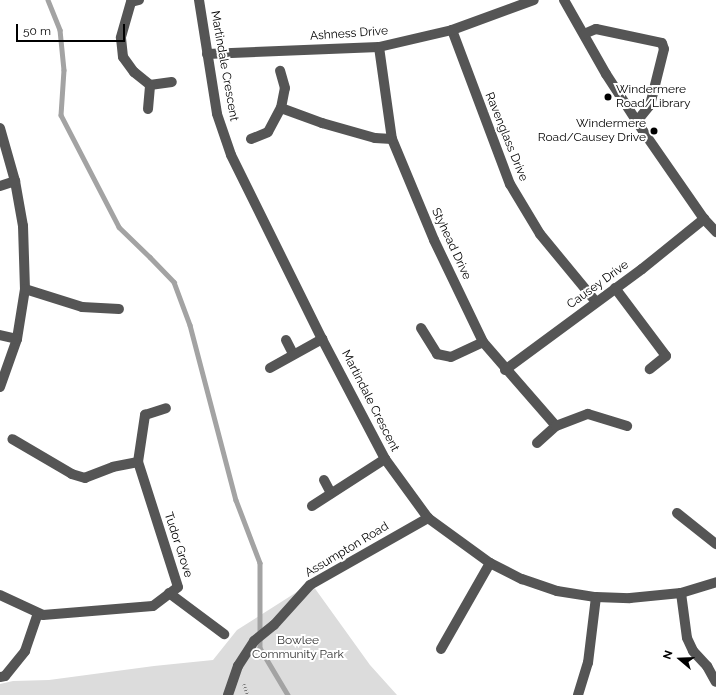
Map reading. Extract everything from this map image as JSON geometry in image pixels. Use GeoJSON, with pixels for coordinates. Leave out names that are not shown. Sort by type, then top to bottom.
{"type":"FeatureCollection","features":[{"type":"Feature","properties":{"kind":"street","name":"Martindale Crescent"},"geometry":{"type":"LineString","coordinates":[[199,0],[217,114],[231,155],[322,338],[385,460],[428,518],[490,563],[522,579],[557,590],[596,597],[630,598],[681,593],[716,582]]}},
{"type":"Feature","properties":{"kind":"street","name":"Ashness Drive"},"geometry":{"type":"LineString","coordinates":[[207,54],[379,47],[452,30],[534,0]]}},
{"type":"Feature","properties":{"kind":"street"},"geometry":{"type":"LineString","coordinates":[[564,0],[606,74],[704,219],[716,232]]}},
{"type":"Feature","properties":{"kind":"street"},"geometry":{"type":"LineString","coordinates":[[133,1],[121,38],[123,57],[134,72],[150,85],[172,82]]}},
{"type":"Feature","properties":{"kind":"street"},"geometry":{"type":"LineString","coordinates":[[584,34],[596,29],[662,43],[664,49],[650,105],[637,121]]}},
{"type":"Feature","properties":{"kind":"street","name":"Ravenglass Drive"},"geometry":{"type":"LineString","coordinates":[[452,30],[510,184],[540,234],[596,302]]}},
{"type":"Feature","properties":{"kind":"street","name":"Styhead Drive"},"geometry":{"type":"LineString","coordinates":[[379,47],[392,139],[434,240],[483,342],[505,370],[556,426]]}},
{"type":"Feature","properties":{"kind":"street"},"geometry":{"type":"LineString","coordinates":[[251,140],[268,132],[281,108],[285,88],[280,71]]}},
{"type":"Feature","properties":{"kind":"street"},"geometry":{"type":"LineString","coordinates":[[148,110],[150,85]]}},
{"type":"Feature","properties":{"kind":"street"},"geometry":{"type":"LineString","coordinates":[[281,108],[322,124],[375,138],[392,139]]}},
{"type":"Feature","properties":{"kind":"street"},"geometry":{"type":"LineString","coordinates":[[0,128],[15,181],[23,226],[25,289],[17,338],[0,387]]}},
{"type":"Feature","properties":{"kind":"street"},"geometry":{"type":"LineString","coordinates":[[0,186],[15,181]]}},
{"type":"Feature","properties":{"kind":"street","name":"Causey Drive"},"geometry":{"type":"LineString","coordinates":[[505,370],[704,219]]}},
{"type":"Feature","properties":{"kind":"street"},"geometry":{"type":"LineString","coordinates":[[615,288],[666,356],[650,369]]}},
{"type":"Feature","properties":{"kind":"street"},"geometry":{"type":"LineString","coordinates":[[25,289],[82,307],[119,309]]}},
{"type":"Feature","properties":{"kind":"street"},"geometry":{"type":"LineString","coordinates":[[421,328],[437,354],[451,357],[483,342]]}},
{"type":"Feature","properties":{"kind":"street"},"geometry":{"type":"LineString","coordinates":[[0,335],[17,338]]}},
{"type":"Feature","properties":{"kind":"street"},"geometry":{"type":"LineString","coordinates":[[270,368],[322,338]]}},
{"type":"Feature","properties":{"kind":"street"},"geometry":{"type":"LineString","coordinates":[[286,340],[293,354]]}},
{"type":"Feature","properties":{"kind":"street"},"geometry":{"type":"LineString","coordinates":[[12,439],[72,474],[85,478],[113,467],[138,462],[145,414],[166,408]]}},
{"type":"Feature","properties":{"kind":"street"},"geometry":{"type":"LineString","coordinates":[[537,443],[556,426],[588,414],[627,426]]}},
{"type":"Feature","properties":{"kind":"street"},"geometry":{"type":"LineString","coordinates":[[312,506],[385,460]]}},
{"type":"Feature","properties":{"kind":"street","name":"Tudor Grove"},"geometry":{"type":"LineString","coordinates":[[0,595],[43,615],[153,606],[178,587],[138,462]]}},
{"type":"Feature","properties":{"kind":"street"},"geometry":{"type":"LineString","coordinates":[[324,480],[331,493]]}},
{"type":"Feature","properties":{"kind":"street"},"geometry":{"type":"LineString","coordinates":[[678,513],[716,544]]}},
{"type":"Feature","properties":{"kind":"street","name":"Assumpton Road"},"geometry":{"type":"LineString","coordinates":[[228,695],[238,666],[254,641],[266,631],[310,585],[428,518]]}},
{"type":"Feature","properties":{"kind":"street"},"geometry":{"type":"LineString","coordinates":[[441,649],[490,563]]}},
{"type":"Feature","properties":{"kind":"street"},"geometry":{"type":"LineString","coordinates":[[169,593],[224,634]]}},
{"type":"Feature","properties":{"kind":"street"},"geometry":{"type":"LineString","coordinates":[[681,593],[687,638],[693,651],[707,666],[716,682]]}},
{"type":"Feature","properties":{"kind":"street"},"geometry":{"type":"LineString","coordinates":[[578,695],[588,663],[596,597]]}},
{"type":"Feature","properties":{"kind":"street"},"geometry":{"type":"LineString","coordinates":[[0,677],[5,676],[25,651],[38,613]]}},
{"type":"Feature","properties":{"kind":"green space","name":"Bowlee Community Park"},"geometry":{"type":"Polygon","coordinates":[[[311,583],[370,665],[397,695],[0,695],[0,684],[13,681],[49,680],[213,660],[237,630],[311,583]]]}},
{"type":"Feature","properties":{"kind":"waterway"},"geometry":{"type":"LineString","coordinates":[[48,0],[60,30],[64,70],[61,115],[119,227],[174,282],[190,325],[236,500],[260,563],[260,648],[288,695]]}},
{"type":"Feature","properties":{"kind":"place","name":"Windermere Road/Library"},"geometry":{"type":"Point","coordinates":[608,97]}},
{"type":"Feature","properties":{"kind":"place","name":"Windermere Road/Causey Drive"},"geometry":{"type":"Point","coordinates":[654,131]}}]}
